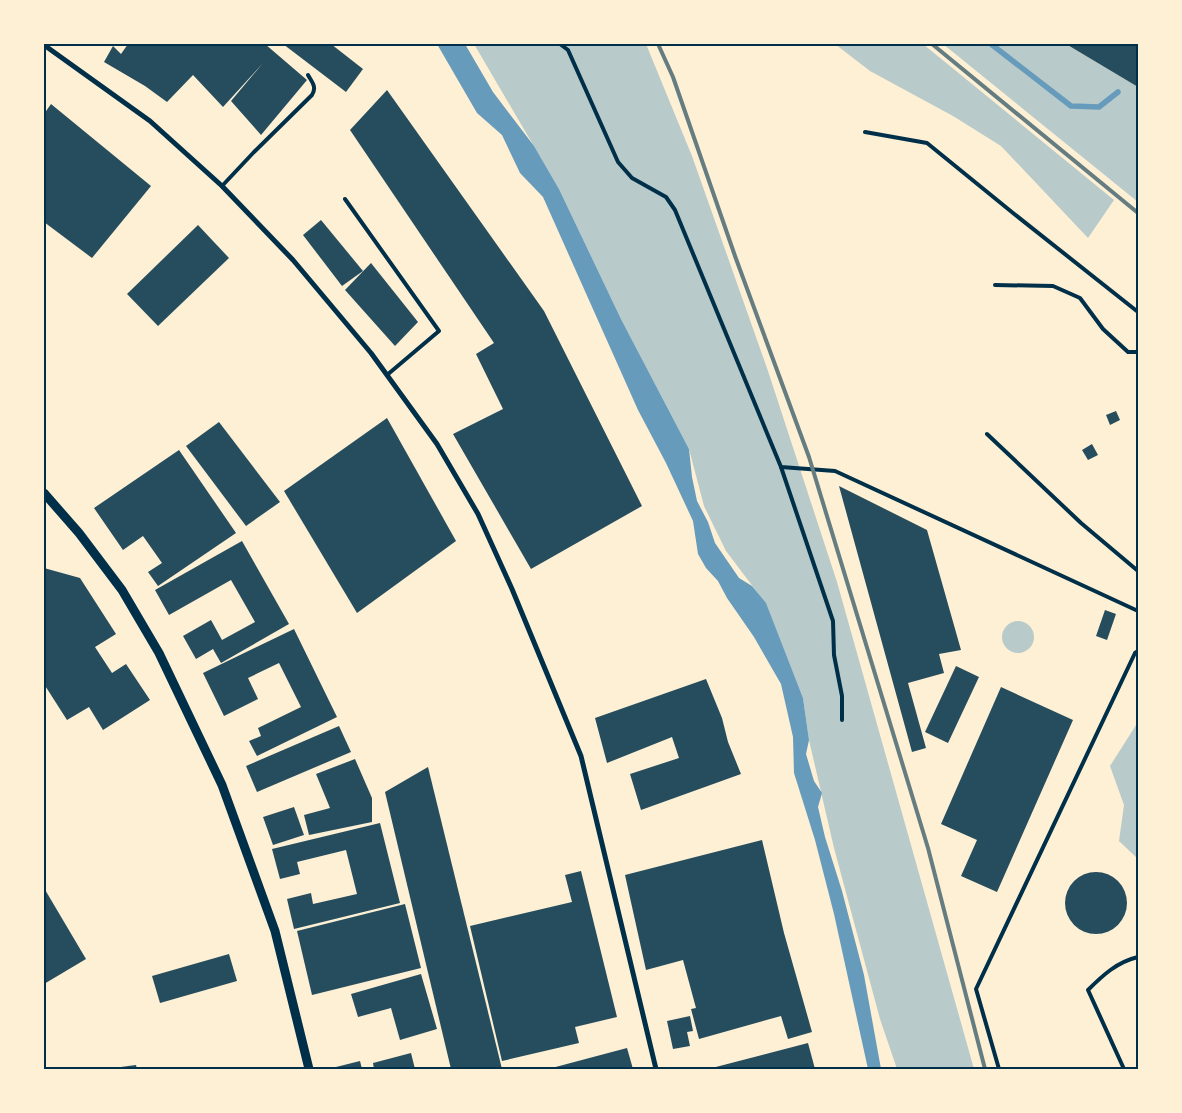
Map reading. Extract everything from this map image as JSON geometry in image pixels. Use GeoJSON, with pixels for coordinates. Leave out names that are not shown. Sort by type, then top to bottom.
{"type":"FeatureCollection","features":[{"type":"Feature","properties":{"kind":"street"},"geometry":{"type":"LineString","coordinates":[[44,45],[150,122],[222,186],[293,260],[371,353],[437,444],[478,514],[512,589],[581,756],[656,1069]]}},
{"type":"Feature","properties":{"kind":"street"},"geometry":{"type":"LineString","coordinates":[[44,493],[79,533],[122,590],[159,653],[222,785],[275,931],[309,1069]]}},
{"type":"Feature","properties":{"kind":"lane"},"geometry":{"type":"LineString","coordinates":[[560,44],[568,50],[618,162],[632,178],[666,197],[676,210],[781,467],[833,621],[834,655],[842,696],[842,720]]}},
{"type":"Feature","properties":{"kind":"lane"},"geometry":{"type":"LineString","coordinates":[[222,186],[315,91],[308,75]]}},
{"type":"Feature","properties":{"kind":"lane"},"geometry":{"type":"LineString","coordinates":[[865,132],[927,143],[1138,312]]}},
{"type":"Feature","properties":{"kind":"lane"},"geometry":{"type":"LineString","coordinates":[[345,199],[439,331],[387,375]]}},
{"type":"Feature","properties":{"kind":"lane"},"geometry":{"type":"LineString","coordinates":[[995,285],[1054,286],[1080,298],[1103,329],[1128,352],[1138,352]]}},
{"type":"Feature","properties":{"kind":"lane"},"geometry":{"type":"LineString","coordinates":[[988,434],[1081,523],[1138,570]]}},
{"type":"Feature","properties":{"kind":"lane"},"geometry":{"type":"LineString","coordinates":[[781,467],[835,471],[1138,611]]}},
{"type":"Feature","properties":{"kind":"lane"},"geometry":{"type":"LineString","coordinates":[[999,1069],[976,989],[1135,653],[1138,651]]}},
{"type":"Feature","properties":{"kind":"lane"},"geometry":{"type":"LineString","coordinates":[[1124,1069],[1088,990],[1109,970],[1138,957]]}},
{"type":"Feature","properties":{"kind":"shaded area"},"geometry":{"type":"Polygon","coordinates":[[[474,44],[646,44],[692,156],[768,371],[837,582],[974,1069],[897,1069],[880,1019],[834,848],[809,740],[803,698],[766,604],[726,551],[704,506],[689,449],[621,319],[559,189],[474,44]]]}},
{"type":"Feature","properties":{"kind":"shaded area"},"geometry":{"type":"Polygon","coordinates":[[[835,44],[923,44],[1114,200],[1088,238],[1001,146],[953,116],[870,71],[835,44]]]}},
{"type":"Feature","properties":{"kind":"shaded area"},"geometry":{"type":"Polygon","coordinates":[[[943,44],[1066,44],[1138,87],[1138,202],[943,44]]]}},
{"type":"Feature","properties":{"kind":"shaded area"},"geometry":{"type":"Polygon","coordinates":[[[1018,621],[1024,622],[1029,626],[1033,631],[1033,643],[1029,648],[1024,652],[1018,653],[1012,652],[1007,648],[1003,643],[1002,637],[1003,631],[1007,626],[1012,622],[1018,621]]]}},
{"type":"Feature","properties":{"kind":"shaded area"},"geometry":{"type":"Polygon","coordinates":[[[1138,722],[1138,859],[1119,841],[1124,805],[1110,766],[1138,722]]]}},
{"type":"Feature","properties":{"kind":"water"},"geometry":{"type":"Polygon","coordinates":[[[437,44],[465,44],[493,92],[534,146],[559,189],[621,319],[689,449],[697,501],[708,522],[715,543],[739,578],[752,586],[766,603],[803,698],[809,740],[806,754],[814,781],[822,793],[818,807],[864,975],[881,1069],[868,1069],[834,914],[815,840],[794,773],[793,737],[781,684],[754,637],[698,554],[693,521],[666,463],[638,410],[543,197],[520,173],[502,135],[477,113],[437,44]]]}},
{"type":"Feature","properties":{"kind":"building"},"geometry":{"type":"Polygon","coordinates":[[[128,44],[265,44],[307,80],[261,135],[231,101],[263,63],[223,107],[193,75],[167,102],[145,86],[104,62],[113,46],[121,54],[128,44]]]}},
{"type":"Feature","properties":{"kind":"building"},"geometry":{"type":"Polygon","coordinates":[[[283,44],[331,44],[363,69],[346,92],[283,44]]]}},
{"type":"Feature","properties":{"kind":"building"},"geometry":{"type":"Polygon","coordinates":[[[1066,44],[1138,44],[1138,87],[1066,44]]]}},
{"type":"Feature","properties":{"kind":"building"},"geometry":{"type":"Polygon","coordinates":[[[387,90],[544,311],[642,506],[531,569],[453,434],[503,409],[476,354],[494,343],[350,130],[387,90]]]}},
{"type":"Feature","properties":{"kind":"building"},"geometry":{"type":"Polygon","coordinates":[[[51,104],[151,186],[92,258],[44,222],[44,114],[51,104]]]}},
{"type":"Feature","properties":{"kind":"building"},"geometry":{"type":"Polygon","coordinates":[[[321,220],[363,271],[342,286],[303,235],[321,220]]]}},
{"type":"Feature","properties":{"kind":"building"},"geometry":{"type":"Polygon","coordinates":[[[198,225],[229,258],[158,326],[127,294],[198,225]]]}},
{"type":"Feature","properties":{"kind":"building"},"geometry":{"type":"Polygon","coordinates":[[[371,263],[418,322],[395,346],[345,290],[371,263]]]}},
{"type":"Feature","properties":{"kind":"building"},"geometry":{"type":"Polygon","coordinates":[[[1116,411],[1120,420],[1110,425],[1106,415],[1116,411]]]}},
{"type":"Feature","properties":{"kind":"building"},"geometry":{"type":"Polygon","coordinates":[[[387,418],[456,541],[357,613],[284,491],[387,418]]]}},
{"type":"Feature","properties":{"kind":"building"},"geometry":{"type":"Polygon","coordinates":[[[219,422],[280,502],[246,526],[186,446],[219,422]]]}},
{"type":"Feature","properties":{"kind":"building"},"geometry":{"type":"Polygon","coordinates":[[[1092,444],[1098,455],[1088,460],[1082,450],[1092,444]]]}},
{"type":"Feature","properties":{"kind":"building"},"geometry":{"type":"Polygon","coordinates":[[[179,450],[236,533],[158,586],[148,572],[162,563],[143,536],[123,550],[94,508],[179,450]]]}},
{"type":"Feature","properties":{"kind":"building"},"geometry":{"type":"Polygon","coordinates":[[[839,486],[927,530],[961,650],[939,654],[944,673],[908,683],[926,748],[912,752],[839,486]]]}},
{"type":"Feature","properties":{"kind":"building"},"geometry":{"type":"Polygon","coordinates":[[[242,541],[289,624],[221,663],[213,649],[196,659],[183,636],[211,620],[222,640],[255,622],[231,580],[169,615],[155,590],[242,541]]]}},
{"type":"Feature","properties":{"kind":"building"},"geometry":{"type":"Polygon","coordinates":[[[44,568],[80,578],[116,634],[95,647],[112,673],[126,664],[150,700],[103,730],[89,707],[67,720],[44,684],[44,568]]]}},
{"type":"Feature","properties":{"kind":"building"},"geometry":{"type":"Polygon","coordinates":[[[1105,610],[1116,614],[1107,640],[1096,636],[1105,610]]]}},
{"type":"Feature","properties":{"kind":"building"},"geometry":{"type":"Polygon","coordinates":[[[294,629],[337,717],[257,756],[249,741],[261,736],[258,728],[301,707],[279,663],[248,678],[258,699],[224,716],[203,673],[294,629]]]}},
{"type":"Feature","properties":{"kind":"building"},"geometry":{"type":"Polygon","coordinates":[[[956,666],[979,677],[948,743],[925,732],[956,666]]]}},
{"type":"Feature","properties":{"kind":"building"},"geometry":{"type":"Polygon","coordinates":[[[706,679],[722,718],[728,742],[741,774],[641,810],[630,774],[679,758],[672,737],[607,763],[595,718],[706,679]]]}},
{"type":"Feature","properties":{"kind":"building"},"geometry":{"type":"Polygon","coordinates":[[[1001,687],[1073,720],[997,892],[961,876],[977,840],[941,824],[1001,687]]]}},
{"type":"Feature","properties":{"kind":"building"},"geometry":{"type":"Polygon","coordinates":[[[339,726],[351,752],[257,792],[246,766],[339,726]]]}},
{"type":"Feature","properties":{"kind":"building"},"geometry":{"type":"Polygon","coordinates":[[[355,759],[372,798],[372,822],[309,835],[304,815],[330,808],[316,774],[355,759]]]}},
{"type":"Feature","properties":{"kind":"building"},"geometry":{"type":"Polygon","coordinates":[[[428,767],[502,1069],[451,1069],[385,792],[428,767]]]}},
{"type":"Feature","properties":{"kind":"building"},"geometry":{"type":"Polygon","coordinates":[[[294,807],[304,835],[273,845],[263,817],[294,807]]]}},
{"type":"Feature","properties":{"kind":"building"},"geometry":{"type":"Polygon","coordinates":[[[380,823],[400,903],[294,929],[287,899],[311,893],[313,904],[357,894],[346,850],[297,862],[300,874],[280,879],[272,849],[380,823]]]}},
{"type":"Feature","properties":{"kind":"building"},"geometry":{"type":"Polygon","coordinates":[[[762,840],[784,933],[812,1032],[788,1039],[781,1016],[699,1039],[691,1009],[696,1008],[683,960],[646,970],[625,875],[762,840]]]}},
{"type":"Feature","properties":{"kind":"building"},"geometry":{"type":"Polygon","coordinates":[[[581,871],[617,1017],[575,1027],[579,1043],[502,1061],[470,926],[572,902],[565,875],[581,871]]]}},
{"type":"Feature","properties":{"kind":"building"},"geometry":{"type":"Polygon","coordinates":[[[1096,872],[1108,875],[1118,881],[1124,891],[1127,903],[1124,915],[1118,925],[1108,931],[1096,934],[1084,931],[1074,925],[1068,915],[1065,903],[1068,891],[1074,881],[1084,875],[1096,872]]]}},
{"type":"Feature","properties":{"kind":"building"},"geometry":{"type":"Polygon","coordinates":[[[44,888],[86,959],[44,984],[44,888]]]}},
{"type":"Feature","properties":{"kind":"building"},"geometry":{"type":"Polygon","coordinates":[[[405,904],[421,968],[312,995],[297,931],[405,904]]]}},
{"type":"Feature","properties":{"kind":"building"},"geometry":{"type":"Polygon","coordinates":[[[229,954],[237,981],[160,1003],[152,976],[229,954]]]}},
{"type":"Feature","properties":{"kind":"building"},"geometry":{"type":"Polygon","coordinates":[[[421,974],[437,1029],[400,1040],[391,1008],[358,1017],[351,994],[421,974]]]}},
{"type":"Feature","properties":{"kind":"building"},"geometry":{"type":"Polygon","coordinates":[[[690,1016],[693,1031],[687,1032],[690,1046],[673,1049],[667,1021],[690,1016]]]}},
{"type":"Feature","properties":{"kind":"building"},"geometry":{"type":"Polygon","coordinates":[[[808,1043],[815,1069],[708,1069],[808,1043]]]}},
{"type":"Feature","properties":{"kind":"building"},"geometry":{"type":"Polygon","coordinates":[[[627,1048],[633,1069],[548,1069],[627,1048]]]}},
{"type":"Feature","properties":{"kind":"building"},"geometry":{"type":"Polygon","coordinates":[[[411,1053],[415,1069],[374,1069],[373,1063],[411,1053]]]}},
{"type":"Feature","properties":{"kind":"building"},"geometry":{"type":"Polygon","coordinates":[[[360,1061],[362,1069],[336,1069],[336,1067],[360,1061]]]}},
{"type":"Feature","properties":{"kind":"building"},"geometry":{"type":"Polygon","coordinates":[[[136,1065],[137,1069],[113,1069],[113,1068],[136,1065]]]}},
{"type":"Feature","properties":{"kind":"waterway"},"geometry":{"type":"LineString","coordinates":[[991,44],[1071,106],[1099,107],[1118,92]]}},
{"type":"Feature","properties":{"kind":"railway"},"geometry":{"type":"LineString","coordinates":[[658,44],[673,77],[735,256],[809,457],[928,848],[985,1069]]}},
{"type":"Feature","properties":{"kind":"railway"},"geometry":{"type":"LineString","coordinates":[[932,44],[1138,213]]}}]}
